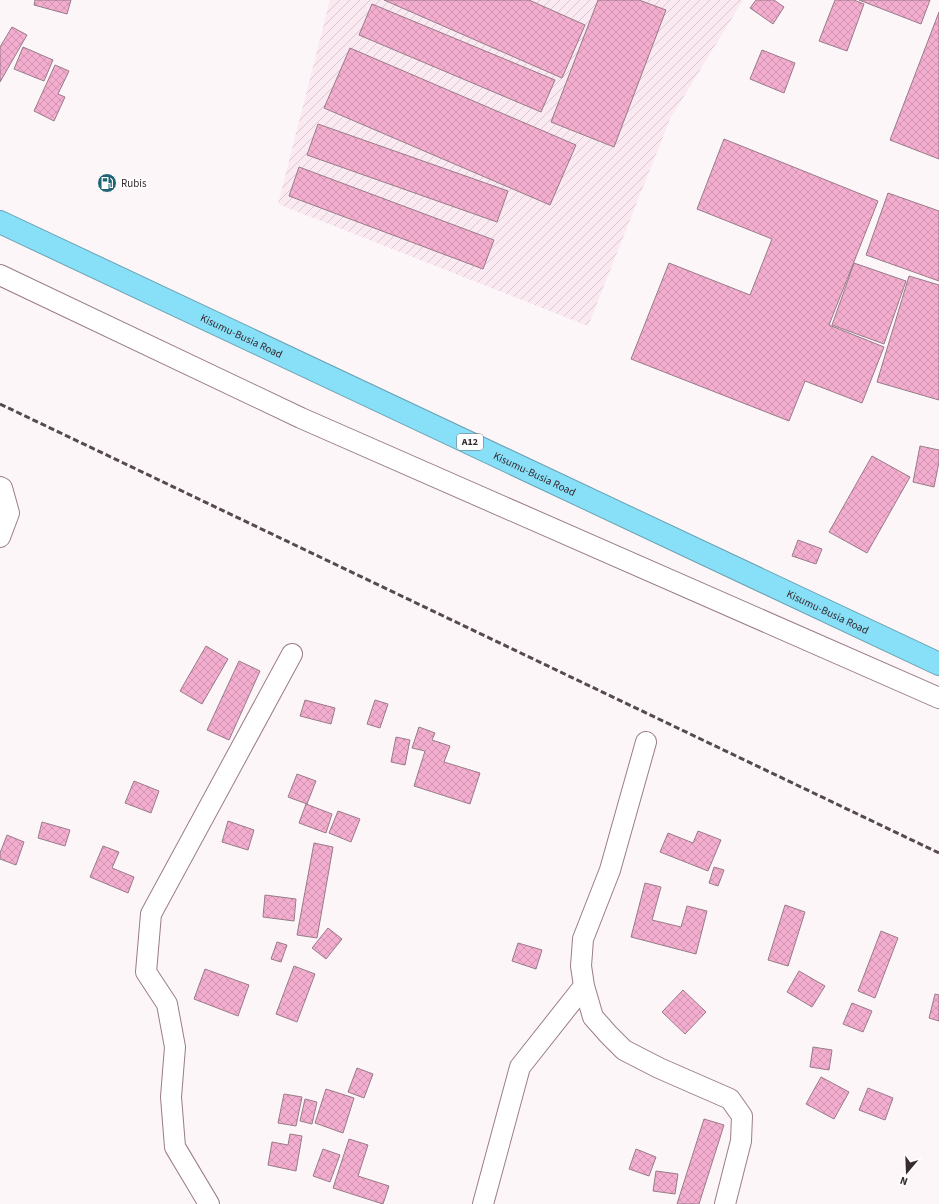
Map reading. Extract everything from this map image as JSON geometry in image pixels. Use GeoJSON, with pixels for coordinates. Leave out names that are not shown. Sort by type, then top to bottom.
{"type":"FeatureCollection","features":[{"type":"Feature","properties":{"kind":"highway","name":"Kisumu-Busia Road"},"geometry":{"type":"LineString","coordinates":[[0,222],[939,664]]}},
{"type":"Feature","properties":{"kind":"street"},"geometry":{"type":"LineString","coordinates":[[0,275],[301,418],[939,698]]}},
{"type":"Feature","properties":{"kind":"street"},"geometry":{"type":"LineString","coordinates":[[0,487],[2,488],[9,513],[0,537]]}},
{"type":"Feature","properties":{"kind":"street"},"geometry":{"type":"LineString","coordinates":[[209,1204],[175,1147],[171,1097],[175,1047],[167,1004],[146,972],[151,914],[292,654]]}},
{"type":"Feature","properties":{"kind":"street"},"geometry":{"type":"LineString","coordinates":[[646,742],[610,870],[583,939],[581,966],[584,986],[593,1016],[624,1050],[659,1068],[730,1099],[742,1116],[741,1142],[726,1204]]}},
{"type":"Feature","properties":{"kind":"street"},"geometry":{"type":"LineString","coordinates":[[483,1204],[520,1067],[584,986]]}},
{"type":"Feature","properties":{"kind":"shaded area"},"geometry":{"type":"Polygon","coordinates":[[[330,0],[743,0],[670,119],[588,326],[278,204],[330,0]]]}},
{"type":"Feature","properties":{"kind":"building"},"geometry":{"type":"Polygon","coordinates":[[[35,0],[71,0],[67,14],[34,5],[35,0]]]}},
{"type":"Feature","properties":{"kind":"building"},"geometry":{"type":"Polygon","coordinates":[[[384,0],[529,0],[585,25],[562,78],[384,0]]]}},
{"type":"Feature","properties":{"kind":"building"},"geometry":{"type":"Polygon","coordinates":[[[598,0],[639,0],[666,10],[614,147],[551,122],[598,0]]]}},
{"type":"Feature","properties":{"kind":"building"},"geometry":{"type":"Polygon","coordinates":[[[756,0],[774,0],[784,7],[773,24],[750,8],[756,0]]]}},
{"type":"Feature","properties":{"kind":"building"},"geometry":{"type":"Polygon","coordinates":[[[835,0],[854,0],[864,4],[847,51],[819,41],[835,0]]]}},
{"type":"Feature","properties":{"kind":"building"},"geometry":{"type":"Polygon","coordinates":[[[859,0],[930,0],[921,24],[859,0]]]}},
{"type":"Feature","properties":{"kind":"building"},"geometry":{"type":"Polygon","coordinates":[[[372,4],[555,80],[541,112],[359,35],[372,4]]]}},
{"type":"Feature","properties":{"kind":"building"},"geometry":{"type":"Polygon","coordinates":[[[939,12],[939,159],[890,140],[939,12]]]}},
{"type":"Feature","properties":{"kind":"building"},"geometry":{"type":"Polygon","coordinates":[[[12,27],[27,35],[0,82],[0,47],[12,27]]]}},
{"type":"Feature","properties":{"kind":"building"},"geometry":{"type":"Polygon","coordinates":[[[23,47],[53,60],[44,81],[14,69],[23,47]]]}},
{"type":"Feature","properties":{"kind":"building"},"geometry":{"type":"Polygon","coordinates":[[[350,48],[576,145],[550,205],[324,108],[350,48]]]}},
{"type":"Feature","properties":{"kind":"building"},"geometry":{"type":"Polygon","coordinates":[[[762,50],[795,63],[784,93],[750,79],[762,50]]]}},
{"type":"Feature","properties":{"kind":"building"},"geometry":{"type":"Polygon","coordinates":[[[55,65],[69,71],[58,94],[65,97],[54,121],[34,111],[55,65]]]}},
{"type":"Feature","properties":{"kind":"building"},"geometry":{"type":"Polygon","coordinates":[[[318,124],[508,191],[497,222],[307,155],[318,124]]]}},
{"type":"Feature","properties":{"kind":"building"},"geometry":{"type":"Polygon","coordinates":[[[724,139],[878,201],[829,325],[884,347],[862,403],[805,381],[789,421],[631,359],[669,263],[750,295],[772,239],[697,209],[724,139]]]}},
{"type":"Feature","properties":{"kind":"building"},"geometry":{"type":"Polygon","coordinates":[[[299,167],[494,240],[483,269],[289,196],[299,167]]]}},
{"type":"Feature","properties":{"kind":"building"},"geometry":{"type":"Polygon","coordinates":[[[888,193],[939,211],[939,281],[866,255],[888,193]]]}},
{"type":"Feature","properties":{"kind":"building"},"geometry":{"type":"Polygon","coordinates":[[[854,263],[906,281],[884,344],[832,325],[854,263]]]}},
{"type":"Feature","properties":{"kind":"building"},"geometry":{"type":"Polygon","coordinates":[[[909,276],[939,285],[939,400],[877,382],[909,276]]]}},
{"type":"Feature","properties":{"kind":"building"},"geometry":{"type":"Polygon","coordinates":[[[920,446],[939,450],[939,462],[934,487],[913,482],[920,446]]]}},
{"type":"Feature","properties":{"kind":"building"},"geometry":{"type":"Polygon","coordinates":[[[872,456],[910,477],[867,553],[829,532],[872,456]]]}},
{"type":"Feature","properties":{"kind":"building"},"geometry":{"type":"Polygon","coordinates":[[[798,540],[822,549],[816,564],[792,556],[798,540]]]}},
{"type":"Feature","properties":{"kind":"building"},"geometry":{"type":"Polygon","coordinates":[[[206,646],[228,659],[202,704],[180,691],[206,646]]]}},
{"type":"Feature","properties":{"kind":"building"},"geometry":{"type":"Polygon","coordinates":[[[239,661],[260,671],[229,740],[207,730],[239,661]]]}},
{"type":"Feature","properties":{"kind":"building"},"geometry":{"type":"Polygon","coordinates":[[[305,700],[335,708],[331,724],[300,716],[305,700]]]}},
{"type":"Feature","properties":{"kind":"building"},"geometry":{"type":"Polygon","coordinates":[[[375,700],[388,704],[380,728],[367,724],[375,700]]]}},
{"type":"Feature","properties":{"kind":"building"},"geometry":{"type":"Polygon","coordinates":[[[419,727],[435,733],[432,740],[450,746],[444,762],[480,773],[470,804],[414,786],[425,751],[412,748],[419,727]]]}},
{"type":"Feature","properties":{"kind":"building"},"geometry":{"type":"Polygon","coordinates":[[[396,737],[410,740],[405,765],[391,762],[396,737]]]}},
{"type":"Feature","properties":{"kind":"building"},"geometry":{"type":"Polygon","coordinates":[[[297,774],[316,781],[307,804],[288,797],[297,774]]]}},
{"type":"Feature","properties":{"kind":"building"},"geometry":{"type":"Polygon","coordinates":[[[134,781],[159,791],[151,813],[125,803],[134,781]]]}},
{"type":"Feature","properties":{"kind":"building"},"geometry":{"type":"Polygon","coordinates":[[[306,804],[332,814],[326,833],[299,823],[306,804]]]}},
{"type":"Feature","properties":{"kind":"building"},"geometry":{"type":"Polygon","coordinates":[[[338,811],[360,819],[351,842],[329,833],[338,811]]]}},
{"type":"Feature","properties":{"kind":"building"},"geometry":{"type":"Polygon","coordinates":[[[228,821],[254,830],[248,850],[222,842],[228,821]]]}},
{"type":"Feature","properties":{"kind":"building"},"geometry":{"type":"Polygon","coordinates":[[[42,822],[70,830],[65,846],[38,838],[42,822]]]}},
{"type":"Feature","properties":{"kind":"building"},"geometry":{"type":"Polygon","coordinates":[[[698,831],[721,840],[708,871],[660,852],[668,833],[693,843],[698,831]]]}},
{"type":"Feature","properties":{"kind":"building"},"geometry":{"type":"Polygon","coordinates":[[[7,835],[24,842],[16,865],[0,859],[0,853],[7,835]]]}},
{"type":"Feature","properties":{"kind":"building"},"geometry":{"type":"Polygon","coordinates":[[[314,843],[333,847],[317,938],[297,935],[314,843]]]}},
{"type":"Feature","properties":{"kind":"building"},"geometry":{"type":"Polygon","coordinates":[[[103,846],[119,852],[112,868],[134,877],[128,893],[90,877],[103,846]]]}},
{"type":"Feature","properties":{"kind":"building"},"geometry":{"type":"Polygon","coordinates":[[[714,867],[724,870],[718,886],[709,883],[714,867]]]}},
{"type":"Feature","properties":{"kind":"building"},"geometry":{"type":"Polygon","coordinates":[[[645,883],[661,887],[652,920],[681,927],[687,906],[707,911],[696,954],[631,937],[645,883]]]}},
{"type":"Feature","properties":{"kind":"building"},"geometry":{"type":"Polygon","coordinates":[[[265,895],[296,899],[294,921],[263,917],[265,895]]]}},
{"type":"Feature","properties":{"kind":"building"},"geometry":{"type":"Polygon","coordinates":[[[785,905],[805,912],[788,966],[768,960],[785,905]]]}},
{"type":"Feature","properties":{"kind":"building"},"geometry":{"type":"Polygon","coordinates":[[[328,928],[342,939],[326,959],[312,948],[328,928]]]}},
{"type":"Feature","properties":{"kind":"building"},"geometry":{"type":"Polygon","coordinates":[[[881,931],[898,938],[875,998],[858,991],[881,931]]]}},
{"type":"Feature","properties":{"kind":"building"},"geometry":{"type":"Polygon","coordinates":[[[277,942],[287,945],[281,962],[271,959],[277,942]]]}},
{"type":"Feature","properties":{"kind":"building"},"geometry":{"type":"Polygon","coordinates":[[[518,943],[542,950],[536,969],[512,961],[518,943]]]}},
{"type":"Feature","properties":{"kind":"building"},"geometry":{"type":"Polygon","coordinates":[[[294,966],[315,974],[297,1022],[276,1014],[294,966]]]}},
{"type":"Feature","properties":{"kind":"building"},"geometry":{"type":"Polygon","coordinates":[[[205,969],[249,985],[238,1016],[194,999],[205,969]]]}},
{"type":"Feature","properties":{"kind":"building"},"geometry":{"type":"Polygon","coordinates":[[[799,971],[825,986],[812,1007],[787,992],[799,971]]]}},
{"type":"Feature","properties":{"kind":"building"},"geometry":{"type":"Polygon","coordinates":[[[683,990],[706,1012],[685,1034],[662,1012],[683,990]]]}},
{"type":"Feature","properties":{"kind":"building"},"geometry":{"type":"Polygon","coordinates":[[[935,994],[939,995],[939,1021],[929,1018],[935,994]]]}},
{"type":"Feature","properties":{"kind":"building"},"geometry":{"type":"Polygon","coordinates":[[[852,1003],[872,1011],[863,1032],[843,1024],[852,1003]]]}},
{"type":"Feature","properties":{"kind":"building"},"geometry":{"type":"Polygon","coordinates":[[[813,1047],[832,1050],[829,1070],[810,1067],[813,1047]]]}},
{"type":"Feature","properties":{"kind":"building"},"geometry":{"type":"Polygon","coordinates":[[[357,1068],[373,1074],[364,1098],[348,1092],[357,1068]]]}},
{"type":"Feature","properties":{"kind":"building"},"geometry":{"type":"Polygon","coordinates":[[[821,1077],[849,1092],[834,1119],[806,1104],[821,1077]]]}},
{"type":"Feature","properties":{"kind":"building"},"geometry":{"type":"Polygon","coordinates":[[[868,1088],[893,1098],[885,1120],[859,1110],[868,1088]]]}},
{"type":"Feature","properties":{"kind":"building"},"geometry":{"type":"Polygon","coordinates":[[[326,1089],[354,1098],[343,1133],[315,1123],[326,1089]]]}},
{"type":"Feature","properties":{"kind":"building"},"geometry":{"type":"Polygon","coordinates":[[[284,1094],[302,1097],[296,1126],[278,1123],[284,1094]]]}},
{"type":"Feature","properties":{"kind":"building"},"geometry":{"type":"Polygon","coordinates":[[[305,1099],[317,1102],[312,1124],[300,1121],[305,1099]]]}},
{"type":"Feature","properties":{"kind":"building"},"geometry":{"type":"Polygon","coordinates":[[[704,1119],[724,1125],[699,1204],[677,1204],[704,1119]]]}},
{"type":"Feature","properties":{"kind":"building"},"geometry":{"type":"Polygon","coordinates":[[[290,1134],[302,1136],[296,1171],[268,1165],[272,1142],[288,1145],[290,1134]]]}},
{"type":"Feature","properties":{"kind":"building"},"geometry":{"type":"Polygon","coordinates":[[[349,1139],[368,1145],[358,1176],[389,1186],[383,1204],[333,1188],[349,1139]]]}},
{"type":"Feature","properties":{"kind":"building"},"geometry":{"type":"Polygon","coordinates":[[[323,1149],[340,1155],[330,1182],[313,1176],[323,1149]]]}},
{"type":"Feature","properties":{"kind":"building"},"geometry":{"type":"Polygon","coordinates":[[[636,1149],[656,1157],[649,1176],[629,1169],[636,1149]]]}},
{"type":"Feature","properties":{"kind":"building"},"geometry":{"type":"Polygon","coordinates":[[[656,1171],[678,1174],[675,1194],[653,1191],[656,1171]]]}},
{"type":"Feature","properties":{"kind":"railway"},"geometry":{"type":"LineString","coordinates":[[0,404],[939,853]]}},
{"type":"Feature","properties":{"kind":"place","name":"Rubis"},"geometry":{"type":"Point","coordinates":[107,183]}}]}
